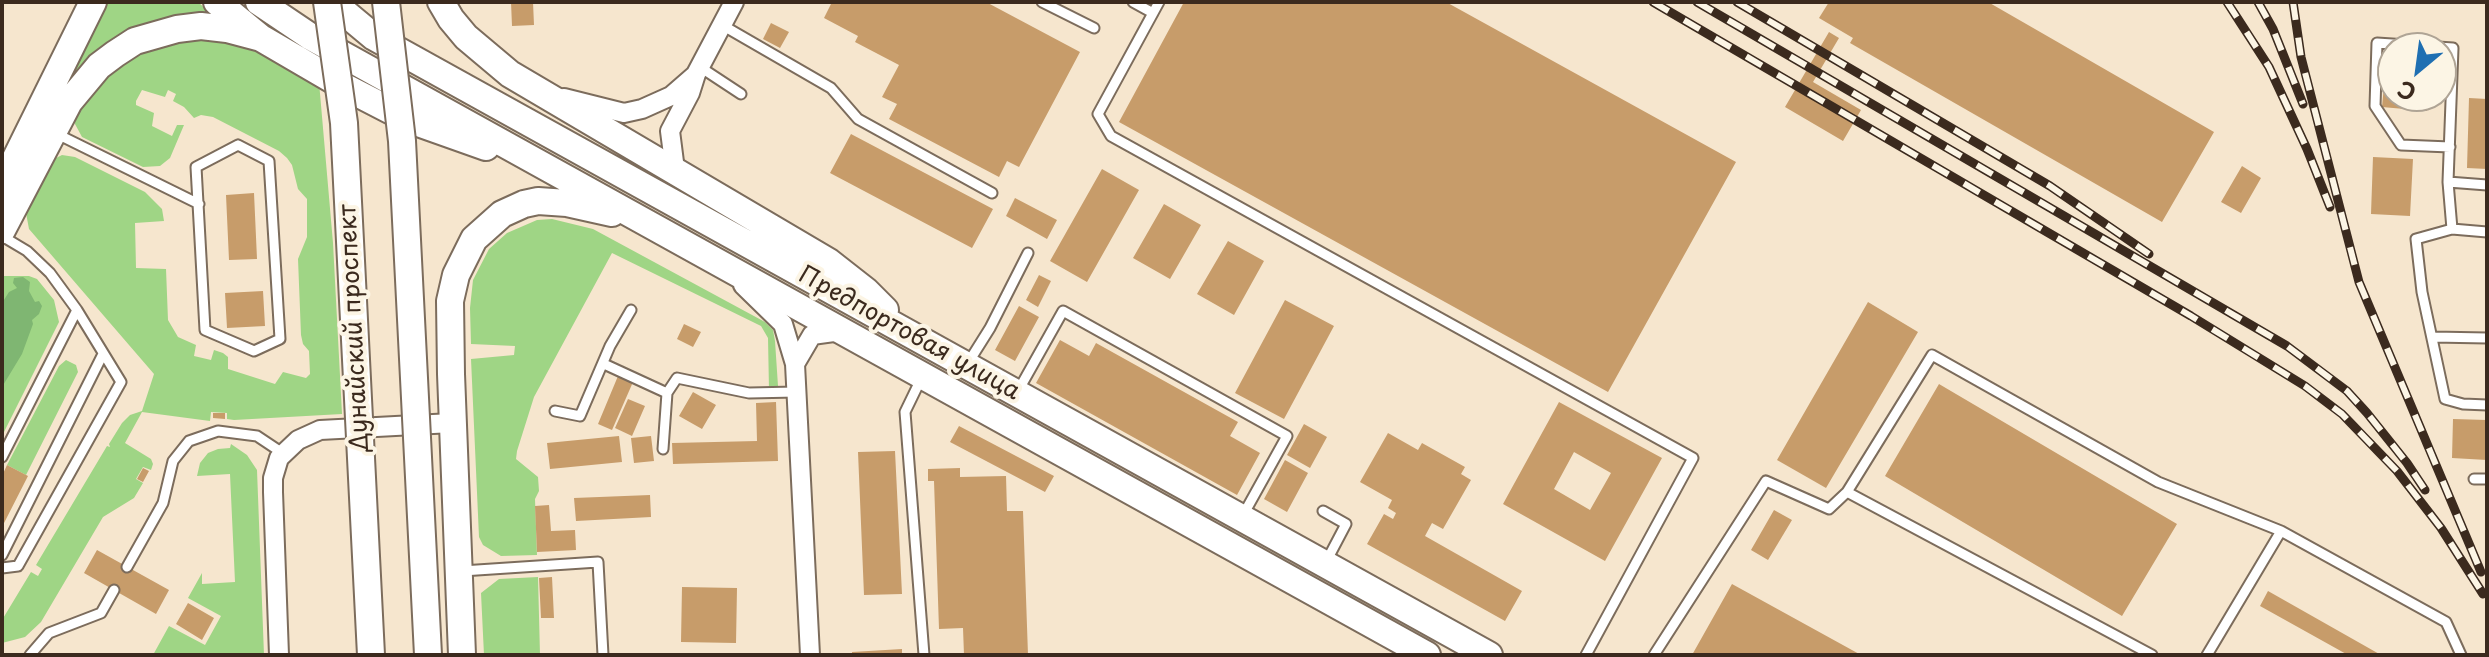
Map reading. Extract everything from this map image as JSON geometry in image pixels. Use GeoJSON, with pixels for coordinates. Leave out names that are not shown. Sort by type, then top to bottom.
{"type":"FeatureCollection","features":[{"type":"Feature","properties":{"kind":"main road"},"geometry":{"type":"LineString","coordinates":[[217,2],[261,38],[407,119],[537,162]]}},
{"type":"Feature","properties":{"kind":"main road","name":"Предпортовая улица"},"geometry":{"type":"LineString","coordinates":[[259,2],[311,37],[1427,655]]}},
{"type":"Feature","properties":{"kind":"main road"},"geometry":{"type":"LineString","coordinates":[[386,2],[402,141],[428,655]]}},
{"type":"Feature","properties":{"kind":"main road"},"geometry":{"type":"LineString","coordinates":[[441,2],[451,19],[482,53],[532,87],[829,262],[866,291],[907,333]]}},
{"type":"Feature","properties":{"kind":"main road","name":"Предпортовая улица"},"geometry":{"type":"LineString","coordinates":[[331,3],[374,37],[1489,655]]}},
{"type":"Feature","properties":{"kind":"main road","name":"Дунайский проспект"},"geometry":{"type":"LineString","coordinates":[[331,3],[344,123],[371,655]]}},
{"type":"Feature","properties":{"kind":"main road"},"geometry":{"type":"LineString","coordinates":[[2,233],[7,193],[90,11]]}},
{"type":"Feature","properties":{"kind":"main road"},"geometry":{"type":"LineString","coordinates":[[7,193],[54,132],[69,102],[99,66],[135,41],[201,26],[261,38]]}},
{"type":"Feature","properties":{"kind":"main road"},"geometry":{"type":"LineString","coordinates":[[462,655],[450,301],[456,275],[474,239],[502,214],[538,201],[567,203],[642,220]]}},
{"type":"Feature","properties":{"kind":"street"},"geometry":{"type":"LineString","coordinates":[[675,170],[670,131],[734,2]]}},
{"type":"Feature","properties":{"kind":"street"},"geometry":{"type":"LineString","coordinates":[[532,87],[624,113],[671,96],[698,70]]}},
{"type":"Feature","properties":{"kind":"street"},"geometry":{"type":"LineString","coordinates":[[717,262],[774,312],[783,324],[795,364],[810,655]]}},
{"type":"Feature","properties":{"kind":"street"},"geometry":{"type":"LineString","coordinates":[[795,364],[812,335],[841,331]]}},
{"type":"Feature","properties":{"kind":"street"},"geometry":{"type":"LineString","coordinates":[[279,655],[273,492],[276,466],[284,454],[298,440],[320,430],[452,423]]}},
{"type":"Feature","properties":{"kind":"lane"},"geometry":{"type":"LineString","coordinates":[[1042,2],[1094,28]]}},
{"type":"Feature","properties":{"kind":"lane"},"geometry":{"type":"LineString","coordinates":[[1133,2],[1153,13]]}},
{"type":"Feature","properties":{"kind":"lane"},"geometry":{"type":"LineString","coordinates":[[1159,2],[1098,114],[1111,136],[1693,458],[1586,655]]}},
{"type":"Feature","properties":{"kind":"lane"},"geometry":{"type":"LineString","coordinates":[[722,25],[831,88],[858,119],[992,193]]}},
{"type":"Feature","properties":{"kind":"lane"},"geometry":{"type":"LineString","coordinates":[[2450,147],[2401,145],[2375,106],[2377,43],[2453,48],[2450,147],[2448,182],[2452,229]]}},
{"type":"Feature","properties":{"kind":"lane"},"geometry":{"type":"LineString","coordinates":[[698,70],[741,94]]}},
{"type":"Feature","properties":{"kind":"lane"},"geometry":{"type":"LineString","coordinates":[[54,132],[199,204]]}},
{"type":"Feature","properties":{"kind":"lane"},"geometry":{"type":"LineString","coordinates":[[238,145],[269,161],[280,339],[254,351],[205,330],[199,204],[196,167],[238,145]]}},
{"type":"Feature","properties":{"kind":"lane"},"geometry":{"type":"LineString","coordinates":[[2448,182],[2487,185]]}},
{"type":"Feature","properties":{"kind":"lane"},"geometry":{"type":"LineString","coordinates":[[2487,232],[2452,229],[2416,239],[2422,292],[2445,399],[2463,404],[2487,405]]}},
{"type":"Feature","properties":{"kind":"lane"},"geometry":{"type":"LineString","coordinates":[[2,233],[50,273],[77,310],[121,382],[18,566],[2,568]]}},
{"type":"Feature","properties":{"kind":"lane"},"geometry":{"type":"LineString","coordinates":[[966,366],[990,328],[1028,253]]}},
{"type":"Feature","properties":{"kind":"lane"},"geometry":{"type":"LineString","coordinates":[[2,457],[77,310]]}},
{"type":"Feature","properties":{"kind":"lane"},"geometry":{"type":"LineString","coordinates":[[555,411],[580,416],[610,346],[631,310]]}},
{"type":"Feature","properties":{"kind":"lane"},"geometry":{"type":"LineString","coordinates":[[1016,394],[1063,311],[1287,436],[1242,519]]}},
{"type":"Feature","properties":{"kind":"lane"},"geometry":{"type":"LineString","coordinates":[[2433,337],[2487,338]]}},
{"type":"Feature","properties":{"kind":"lane"},"geometry":{"type":"LineString","coordinates":[[2,555],[103,354]]}},
{"type":"Feature","properties":{"kind":"lane"},"geometry":{"type":"LineString","coordinates":[[1654,655],[1766,481],[1829,509],[1847,492],[1932,355],[2158,482],[2281,531],[2446,622],[2461,655]]}},
{"type":"Feature","properties":{"kind":"lane"},"geometry":{"type":"LineString","coordinates":[[604,364],[667,393]]}},
{"type":"Feature","properties":{"kind":"lane"},"geometry":{"type":"LineString","coordinates":[[923,376],[905,412],[924,655]]}},
{"type":"Feature","properties":{"kind":"lane"},"geometry":{"type":"LineString","coordinates":[[663,449],[667,393],[677,378],[749,393],[796,392]]}},
{"type":"Feature","properties":{"kind":"lane"},"geometry":{"type":"LineString","coordinates":[[127,567],[163,503],[173,461],[189,441],[218,431],[257,436],[284,454]]}},
{"type":"Feature","properties":{"kind":"lane"},"geometry":{"type":"LineString","coordinates":[[2474,479],[2487,479]]}},
{"type":"Feature","properties":{"kind":"lane"},"geometry":{"type":"LineString","coordinates":[[1847,492],[2152,655]]}},
{"type":"Feature","properties":{"kind":"lane"},"geometry":{"type":"LineString","coordinates":[[1323,511],[1346,524],[1324,564]]}},
{"type":"Feature","properties":{"kind":"lane"},"geometry":{"type":"LineString","coordinates":[[2207,655],[2281,531]]}},
{"type":"Feature","properties":{"kind":"lane"},"geometry":{"type":"LineString","coordinates":[[459,571],[598,562],[603,655]]}},
{"type":"Feature","properties":{"kind":"lane"},"geometry":{"type":"LineString","coordinates":[[30,655],[49,633],[101,613],[114,590]]}},
{"type":"Feature","properties":{"kind":"green space"},"geometry":{"type":"Polygon","coordinates":[[[108,2],[198,2],[210,13],[167,18],[147,24],[104,47],[71,79],[108,2]]]}},
{"type":"Feature","properties":{"kind":"green space"},"geometry":{"type":"Polygon","coordinates":[[[187,39],[233,42],[319,82],[333,243],[342,414],[234,420],[227,419],[227,413],[211,412],[210,421],[142,412],[125,443],[151,459],[151,470],[143,467],[136,479],[143,483],[134,498],[103,517],[41,622],[25,637],[2,643],[2,620],[31,572],[38,576],[42,569],[36,565],[122,423],[130,415],[142,411],[154,374],[29,229],[26,213],[29,201],[50,161],[62,155],[75,157],[145,192],[162,209],[164,221],[135,223],[136,268],[166,269],[168,320],[178,337],[196,345],[194,356],[211,360],[214,350],[223,353],[228,357],[228,369],[275,384],[283,372],[306,378],[310,374],[309,351],[301,335],[298,259],[307,237],[307,199],[298,189],[287,158],[213,117],[201,115],[194,118],[173,101],[176,94],[168,90],[165,97],[142,90],[136,101],[136,105],[154,113],[152,126],[172,136],[177,125],[184,125],[170,158],[160,166],[143,167],[82,137],[75,124],[74,119],[89,95],[127,60],[150,49],[187,39]]]}},
{"type":"Feature","properties":{"kind":"green space"},"geometry":{"type":"Polygon","coordinates":[[[552,219],[593,229],[765,322],[773,330],[778,386],[769,390],[768,338],[761,326],[612,253],[534,397],[517,451],[516,459],[538,477],[539,491],[535,499],[537,555],[501,556],[483,545],[479,537],[471,359],[514,355],[515,346],[471,344],[473,280],[489,249],[507,233],[537,220],[552,219]]]}},
{"type":"Feature","properties":{"kind":"green space"},"geometry":{"type":"Polygon","coordinates":[[[2,276],[37,279],[54,300],[59,322],[2,436],[2,276]]]}},
{"type":"Feature","properties":{"kind":"green space"},"geometry":{"type":"Polygon","coordinates":[[[23,277],[30,282],[29,291],[35,302],[39,301],[42,306],[32,320],[22,354],[2,387],[2,303],[9,292],[17,288],[14,278],[23,277]]]}},
{"type":"Feature","properties":{"kind":"green space"},"geometry":{"type":"Polygon","coordinates":[[[66,360],[76,365],[78,372],[26,475],[7,465],[59,366],[66,360]]]}},
{"type":"Feature","properties":{"kind":"green space"},"geometry":{"type":"Polygon","coordinates":[[[231,444],[247,455],[257,470],[264,655],[153,655],[169,626],[205,645],[221,616],[188,598],[202,573],[202,584],[235,582],[230,474],[197,476],[200,463],[208,453],[230,448],[231,444]]]}},
{"type":"Feature","properties":{"kind":"green space"},"geometry":{"type":"Polygon","coordinates":[[[538,577],[540,655],[484,655],[481,593],[499,579],[538,577]]]}},
{"type":"Feature","properties":{"kind":"building"},"geometry":{"type":"Polygon","coordinates":[[[511,2],[533,2],[534,25],[512,26],[511,2]]]}},
{"type":"Feature","properties":{"kind":"building"},"geometry":{"type":"Polygon","coordinates":[[[832,2],[986,2],[1080,52],[1019,167],[1007,161],[999,177],[889,119],[897,104],[882,97],[899,65],[855,42],[858,36],[824,18],[832,2]]]}},
{"type":"Feature","properties":{"kind":"building"},"geometry":{"type":"Polygon","coordinates":[[[1184,2],[1446,2],[1736,162],[1608,392],[1119,122],[1184,2]]]}},
{"type":"Feature","properties":{"kind":"building"},"geometry":{"type":"Polygon","coordinates":[[[1829,2],[1988,2],[2214,132],[2162,222],[1850,43],[1853,38],[1819,18],[1829,2]]]}},
{"type":"Feature","properties":{"kind":"building"},"geometry":{"type":"Polygon","coordinates":[[[771,23],[789,32],[780,48],[763,39],[771,23]]]}},
{"type":"Feature","properties":{"kind":"building"},"geometry":{"type":"Polygon","coordinates":[[[1829,32],[1839,38],[1813,82],[1861,110],[1843,141],[1785,107],[1829,32]]]}},
{"type":"Feature","properties":{"kind":"building"},"geometry":{"type":"Polygon","coordinates":[[[2469,98],[2487,99],[2487,169],[2467,168],[2469,98]]]}},
{"type":"Feature","properties":{"kind":"building"},"geometry":{"type":"Polygon","coordinates":[[[851,134],[993,209],[972,248],[830,173],[851,134]]]}},
{"type":"Feature","properties":{"kind":"building"},"geometry":{"type":"Polygon","coordinates":[[[2373,157],[2413,159],[2410,216],[2371,214],[2373,157]]]}},
{"type":"Feature","properties":{"kind":"building"},"geometry":{"type":"Polygon","coordinates":[[[2242,166],[2261,178],[2241,213],[2221,202],[2242,166]]]}},
{"type":"Feature","properties":{"kind":"building"},"geometry":{"type":"Polygon","coordinates":[[[1102,169],[1139,190],[1087,282],[1050,261],[1102,169]]]}},
{"type":"Feature","properties":{"kind":"building"},"geometry":{"type":"Polygon","coordinates":[[[254,193],[257,259],[229,260],[226,195],[254,193]]]}},
{"type":"Feature","properties":{"kind":"building"},"geometry":{"type":"Polygon","coordinates":[[[1015,198],[1057,220],[1047,239],[1006,216],[1015,198]]]}},
{"type":"Feature","properties":{"kind":"building"},"geometry":{"type":"Polygon","coordinates":[[[1164,204],[1201,225],[1170,279],[1133,258],[1164,204]]]}},
{"type":"Feature","properties":{"kind":"building"},"geometry":{"type":"Polygon","coordinates":[[[1228,241],[1264,261],[1234,315],[1197,294],[1228,241]]]}},
{"type":"Feature","properties":{"kind":"building"},"geometry":{"type":"Polygon","coordinates":[[[1039,275],[1051,281],[1038,307],[1026,300],[1039,275]]]}},
{"type":"Feature","properties":{"kind":"building"},"geometry":{"type":"Polygon","coordinates":[[[263,291],[265,326],[227,328],[225,293],[263,291]]]}},
{"type":"Feature","properties":{"kind":"building"},"geometry":{"type":"Polygon","coordinates":[[[1285,300],[1334,326],[1284,419],[1235,393],[1285,300]]]}},
{"type":"Feature","properties":{"kind":"building"},"geometry":{"type":"Polygon","coordinates":[[[1868,302],[1918,332],[1826,488],[1777,460],[1868,302]]]}},
{"type":"Feature","properties":{"kind":"building"},"geometry":{"type":"Polygon","coordinates":[[[1019,306],[1039,317],[1015,361],[995,350],[1019,306]]]}},
{"type":"Feature","properties":{"kind":"building"},"geometry":{"type":"Polygon","coordinates":[[[684,324],[701,332],[693,347],[677,339],[684,324]]]}},
{"type":"Feature","properties":{"kind":"building"},"geometry":{"type":"Polygon","coordinates":[[[1060,340],[1089,356],[1096,343],[1238,422],[1230,436],[1260,453],[1237,495],[1036,383],[1060,340]]]}},
{"type":"Feature","properties":{"kind":"building"},"geometry":{"type":"Polygon","coordinates":[[[618,376],[633,382],[612,430],[598,424],[618,376]]]}},
{"type":"Feature","properties":{"kind":"building"},"geometry":{"type":"Polygon","coordinates":[[[1939,384],[2177,524],[2122,616],[1885,476],[1939,384]]]}},
{"type":"Feature","properties":{"kind":"building"},"geometry":{"type":"Polygon","coordinates":[[[693,392],[716,405],[702,429],[679,416],[693,392]]]}},
{"type":"Feature","properties":{"kind":"building"},"geometry":{"type":"Polygon","coordinates":[[[628,399],[645,406],[632,436],[615,428],[628,399]]]}},
{"type":"Feature","properties":{"kind":"building"},"geometry":{"type":"Polygon","coordinates":[[[776,402],[778,461],[673,464],[672,443],[757,441],[756,403],[776,402]]]}},
{"type":"Feature","properties":{"kind":"building"},"geometry":{"type":"Polygon","coordinates":[[[1559,402],[1662,458],[1605,561],[1503,504],[1559,402]],[[1574,452],[1554,489],[1590,510],[1611,473],[1574,452]]]}},
{"type":"Feature","properties":{"kind":"building"},"geometry":{"type":"Polygon","coordinates":[[[213,413],[225,413],[225,419],[213,418],[213,413]]]}},
{"type":"Feature","properties":{"kind":"building"},"geometry":{"type":"Polygon","coordinates":[[[2453,419],[2487,420],[2487,460],[2452,458],[2453,419]]]}},
{"type":"Feature","properties":{"kind":"building"},"geometry":{"type":"Polygon","coordinates":[[[1304,424],[1327,437],[1310,468],[1287,455],[1304,424]]]}},
{"type":"Feature","properties":{"kind":"building"},"geometry":{"type":"Polygon","coordinates":[[[959,426],[1054,476],[1045,492],[950,442],[959,426]]]}},
{"type":"Feature","properties":{"kind":"building"},"geometry":{"type":"Polygon","coordinates":[[[1388,433],[1418,450],[1422,443],[1465,467],[1461,474],[1471,480],[1443,529],[1432,523],[1425,536],[1522,591],[1505,621],[1367,544],[1384,514],[1393,519],[1396,513],[1388,508],[1392,500],[1360,482],[1388,433]]]}},
{"type":"Feature","properties":{"kind":"building"},"geometry":{"type":"Polygon","coordinates":[[[619,436],[622,462],[550,469],[547,443],[619,436]]]}},
{"type":"Feature","properties":{"kind":"building"},"geometry":{"type":"Polygon","coordinates":[[[651,436],[654,461],[634,463],[631,438],[651,436]]]}},
{"type":"Feature","properties":{"kind":"building"},"geometry":{"type":"Polygon","coordinates":[[[895,451],[902,594],[864,595],[858,452],[895,451]]]}},
{"type":"Feature","properties":{"kind":"building"},"geometry":{"type":"Polygon","coordinates":[[[1285,460],[1308,473],[1287,512],[1264,499],[1285,460]]]}},
{"type":"Feature","properties":{"kind":"building"},"geometry":{"type":"Polygon","coordinates":[[[7,465],[28,476],[2,527],[2,476],[7,465]]]}},
{"type":"Feature","properties":{"kind":"building"},"geometry":{"type":"Polygon","coordinates":[[[143,468],[149,471],[143,482],[137,479],[143,468]]]}},
{"type":"Feature","properties":{"kind":"building"},"geometry":{"type":"Polygon","coordinates":[[[960,468],[960,477],[1006,476],[1007,511],[1023,511],[1028,655],[964,655],[963,628],[939,629],[934,481],[928,481],[928,469],[960,468]]]}},
{"type":"Feature","properties":{"kind":"building"},"geometry":{"type":"Polygon","coordinates":[[[650,495],[651,517],[576,521],[574,498],[650,495]]]}},
{"type":"Feature","properties":{"kind":"building"},"geometry":{"type":"Polygon","coordinates":[[[549,505],[551,531],[575,530],[576,550],[537,552],[535,506],[549,505]]]}},
{"type":"Feature","properties":{"kind":"building"},"geometry":{"type":"Polygon","coordinates":[[[1774,510],[1792,520],[1768,560],[1751,550],[1774,510]]]}},
{"type":"Feature","properties":{"kind":"building"},"geometry":{"type":"Polygon","coordinates":[[[97,550],[169,590],[156,614],[84,573],[97,550]]]}},
{"type":"Feature","properties":{"kind":"building"},"geometry":{"type":"Polygon","coordinates":[[[552,577],[554,618],[541,618],[539,578],[552,577]]]}},
{"type":"Feature","properties":{"kind":"building"},"geometry":{"type":"Polygon","coordinates":[[[1732,584],[1861,655],[1692,655],[1732,584]]]}},
{"type":"Feature","properties":{"kind":"building"},"geometry":{"type":"Polygon","coordinates":[[[682,587],[737,588],[736,643],[681,642],[682,587]]]}},
{"type":"Feature","properties":{"kind":"building"},"geometry":{"type":"Polygon","coordinates":[[[2268,591],[2381,655],[2348,655],[2260,606],[2268,591]]]}},
{"type":"Feature","properties":{"kind":"building"},"geometry":{"type":"Polygon","coordinates":[[[188,603],[214,618],[202,640],[176,624],[188,603]]]}},
{"type":"Feature","properties":{"kind":"building"},"geometry":{"type":"Polygon","coordinates":[[[902,649],[902,655],[852,655],[852,652],[902,649]]]}},
{"type":"Feature","properties":{"kind":"railway"},"geometry":{"type":"LineString","coordinates":[[1653,2],[2191,316],[2305,386],[2342,414],[2397,471],[2441,528],[2483,594]]}},
{"type":"Feature","properties":{"kind":"railway"},"geometry":{"type":"LineString","coordinates":[[1697,2],[2287,346],[2347,391],[2407,463],[2425,490]]}},
{"type":"Feature","properties":{"kind":"railway"},"geometry":{"type":"LineString","coordinates":[[1737,2],[2050,186],[2149,254]]}},
{"type":"Feature","properties":{"kind":"railway"},"geometry":{"type":"LineString","coordinates":[[2227,2],[2269,67],[2330,207]]}},
{"type":"Feature","properties":{"kind":"railway"},"geometry":{"type":"LineString","coordinates":[[2258,2],[2273,29],[2303,104]]}},
{"type":"Feature","properties":{"kind":"railway"},"geometry":{"type":"LineString","coordinates":[[2293,2],[2301,57],[2359,282],[2481,572]]}}]}
